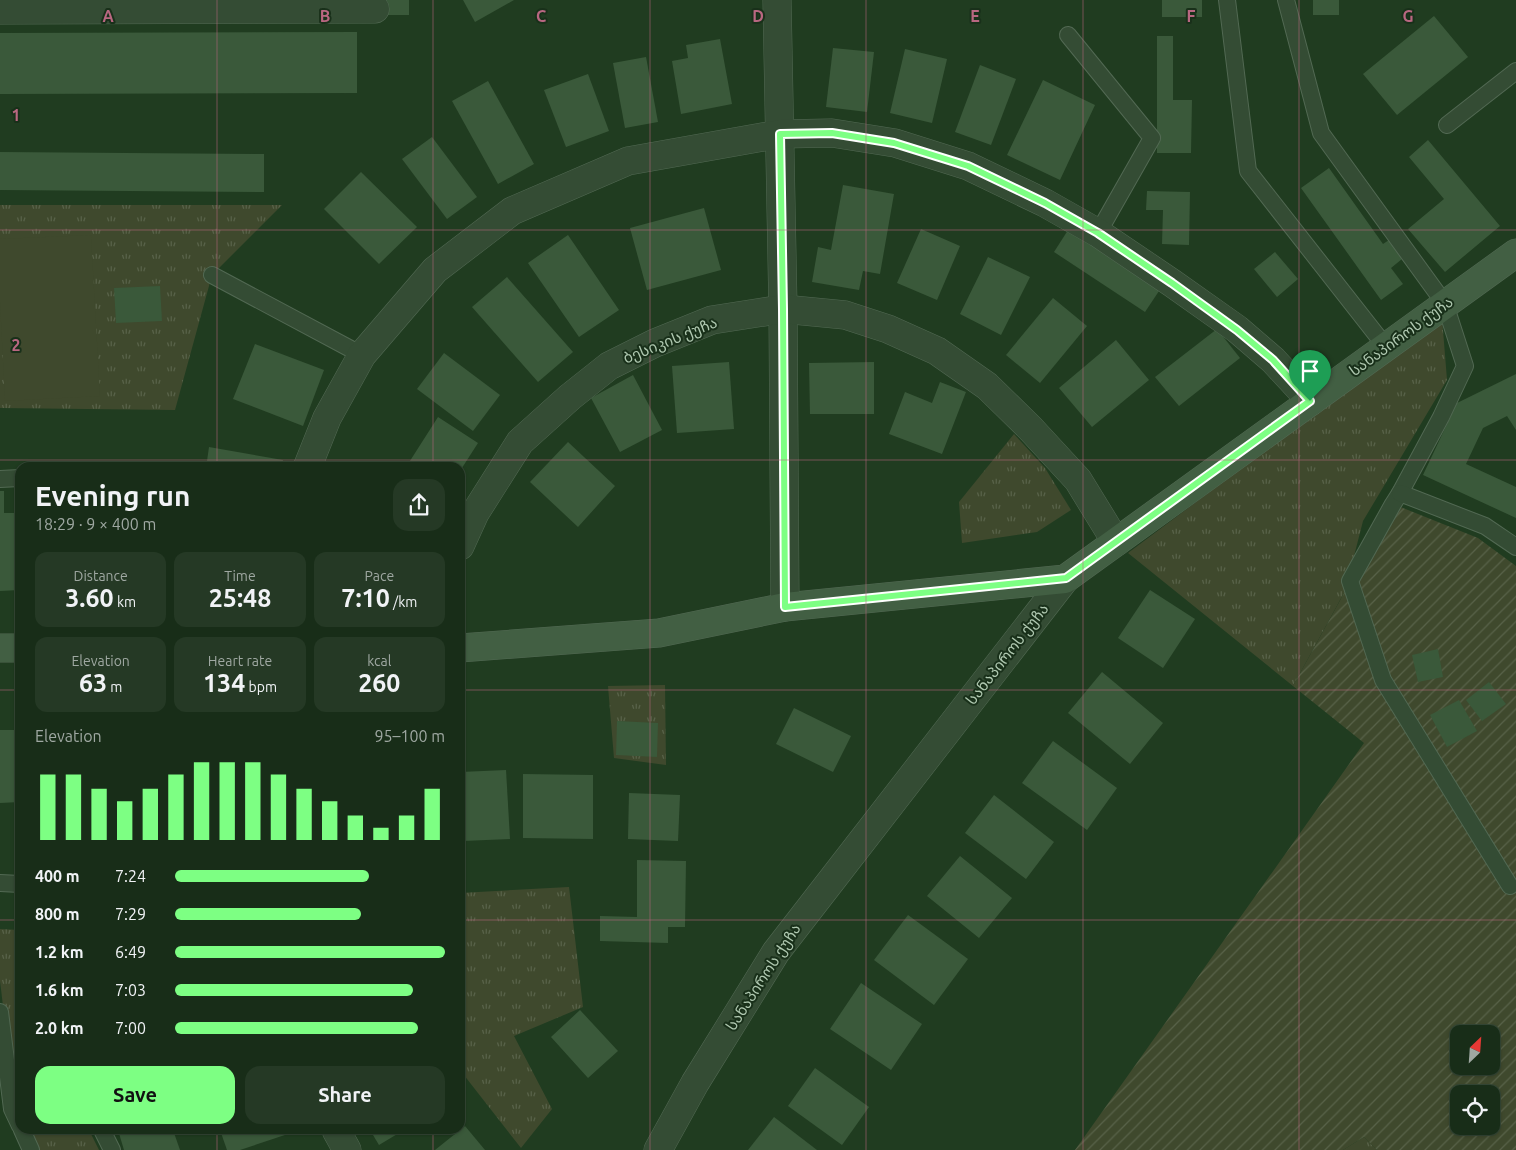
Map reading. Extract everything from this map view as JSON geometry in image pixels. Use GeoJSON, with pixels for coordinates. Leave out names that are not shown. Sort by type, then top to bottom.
{"type":"FeatureCollection","features":[{"type":"Feature","properties":{"kind":"main road","name":"სანაპიროს ქუჩა"},"geometry":{"type":"LineString","coordinates":[[1066,578],[1516,253]]}},
{"type":"Feature","properties":{"kind":"main road"},"geometry":{"type":"LineString","coordinates":[[465,648],[659,633],[785,607],[1066,578]]}},
{"type":"Feature","properties":{"kind":"main road"},"geometry":{"type":"LineString","coordinates":[[0,648],[15,648]]}},
{"type":"Feature","properties":{"kind":"street"},"geometry":{"type":"LineString","coordinates":[[778,0],[785,607]]}},
{"type":"Feature","properties":{"kind":"street"},"geometry":{"type":"LineString","coordinates":[[2,6],[375,9]]}},
{"type":"Feature","properties":{"kind":"street"},"geometry":{"type":"LineString","coordinates":[[309,462],[327,418],[362,355],[436,270],[512,211],[628,161],[780,134],[832,133],[894,143],[968,166],[1045,203],[1098,233],[1237,330],[1273,360],[1310,401]]}},
{"type":"Feature","properties":{"kind":"street","name":"ბესიკის ქუჩა"},"geometry":{"type":"LineString","coordinates":[[465,535],[475,513],[520,442],[570,397],[609,366],[654,343],[712,320],[783,309],[845,315],[888,329],[936,351],[987,386],[1030,428],[1078,480],[1116,542]]}},
{"type":"Feature","properties":{"kind":"street","name":"სანაპიროს ქუჩა"},"geometry":{"type":"LineString","coordinates":[[658,1150],[695,1083],[776,952],[1066,578]]}},
{"type":"Feature","properties":{"kind":"street"},"geometry":{"type":"LineString","coordinates":[[338,1134],[347,1150]]}},
{"type":"Feature","properties":{"kind":"lane"},"geometry":{"type":"LineString","coordinates":[[1227,0],[1248,171],[1386,347]]}},
{"type":"Feature","properties":{"kind":"lane"},"geometry":{"type":"LineString","coordinates":[[1286,0],[1321,134],[1445,304],[1465,366],[1441,417],[1350,581],[1383,680],[1510,886]]}},
{"type":"Feature","properties":{"kind":"lane"},"geometry":{"type":"LineString","coordinates":[[1068,35],[1152,138],[1098,233]]}},
{"type":"Feature","properties":{"kind":"lane"},"geometry":{"type":"LineString","coordinates":[[1447,125],[1516,71]]}},
{"type":"Feature","properties":{"kind":"lane"},"geometry":{"type":"LineString","coordinates":[[212,275],[362,355]]}},
{"type":"Feature","properties":{"kind":"lane"},"geometry":{"type":"LineString","coordinates":[[0,479],[15,478]]}},
{"type":"Feature","properties":{"kind":"lane"},"geometry":{"type":"LineString","coordinates":[[1400,493],[1485,526],[1516,547]]}},
{"type":"Feature","properties":{"kind":"lane"},"geometry":{"type":"LineString","coordinates":[[0,883],[15,884]]}},
{"type":"Feature","properties":{"kind":"lane"},"geometry":{"type":"LineString","coordinates":[[0,1012],[11,1109]]}},
{"type":"Feature","properties":{"kind":"lane"},"geometry":{"type":"LineString","coordinates":[[24,1134],[31,1150]]}},
{"type":"Feature","properties":{"kind":"lane"},"geometry":{"type":"LineString","coordinates":[[104,1134],[112,1150]]}},
{"type":"Feature","properties":{"kind":"green space"},"geometry":{"type":"Polygon","coordinates":[[[0,205],[282,205],[212,275],[175,410],[0,408],[0,205]]]}},
{"type":"Feature","properties":{"kind":"green space"},"geometry":{"type":"Polygon","coordinates":[[[91,235],[100,396],[5,401],[0,302],[0,239],[91,235]]]}},
{"type":"Feature","properties":{"kind":"green space"},"geometry":{"type":"Polygon","coordinates":[[[1442,318],[1447,380],[1363,521],[1345,591],[1293,686],[1128,553],[1442,318]]]}},
{"type":"Feature","properties":{"kind":"green space"},"geometry":{"type":"Polygon","coordinates":[[[1014,434],[1045,468],[1071,510],[1037,532],[962,543],[959,502],[1014,434]]]}},
{"type":"Feature","properties":{"kind":"green space"},"geometry":{"type":"Polygon","coordinates":[[[1393,504],[1478,538],[1516,566],[1516,1150],[1377,1150],[1364,1137],[1343,1150],[1075,1150],[1364,743],[1293,686],[1393,504]]]}},
{"type":"Feature","properties":{"kind":"green space"},"geometry":{"type":"Polygon","coordinates":[[[665,685],[666,765],[614,758],[608,686],[665,685]]]}},
{"type":"Feature","properties":{"kind":"green space"},"geometry":{"type":"Polygon","coordinates":[[[569,887],[583,1007],[514,1036],[552,1109],[521,1148],[465,1076],[465,893],[569,887]]]}},
{"type":"Feature","properties":{"kind":"green space"},"geometry":{"type":"Polygon","coordinates":[[[0,929],[15,930],[15,1103],[0,981],[0,929]]]}},
{"type":"Feature","properties":{"kind":"green space"},"geometry":{"type":"Polygon","coordinates":[[[24,1134],[91,1134],[99,1150],[31,1150],[24,1134]]]}},
{"type":"Feature","properties":{"kind":"green space"},"geometry":{"type":"Polygon","coordinates":[[[1364,1137],[1377,1150],[1343,1150],[1364,1137]]]}},
{"type":"Feature","properties":{"kind":"building"},"geometry":{"type":"Polygon","coordinates":[[[385,0],[409,0],[409,15],[385,15],[385,0]]]}},
{"type":"Feature","properties":{"kind":"building"},"geometry":{"type":"Polygon","coordinates":[[[463,0],[514,0],[475,22],[463,0]]]}},
{"type":"Feature","properties":{"kind":"building"},"geometry":{"type":"Polygon","coordinates":[[[1162,0],[1202,0],[1202,17],[1162,17],[1162,0]]]}},
{"type":"Feature","properties":{"kind":"building"},"geometry":{"type":"Polygon","coordinates":[[[1313,0],[1339,0],[1339,15],[1313,15],[1313,0]]]}},
{"type":"Feature","properties":{"kind":"building"},"geometry":{"type":"Polygon","coordinates":[[[1434,16],[1468,57],[1397,115],[1363,74],[1434,16]]]}},
{"type":"Feature","properties":{"kind":"building"},"geometry":{"type":"Polygon","coordinates":[[[357,32],[357,93],[0,94],[0,33],[357,32]]]}},
{"type":"Feature","properties":{"kind":"building"},"geometry":{"type":"Polygon","coordinates":[[[1157,36],[1173,36],[1173,100],[1192,100],[1191,153],[1157,153],[1157,36]]]}},
{"type":"Feature","properties":{"kind":"building"},"geometry":{"type":"Polygon","coordinates":[[[720,39],[732,104],[681,114],[672,61],[688,58],[686,45],[720,39]]]}},
{"type":"Feature","properties":{"kind":"building"},"geometry":{"type":"Polygon","coordinates":[[[833,48],[874,52],[867,112],[826,107],[833,48]]]}},
{"type":"Feature","properties":{"kind":"building"},"geometry":{"type":"Polygon","coordinates":[[[905,49],[947,59],[932,123],[890,113],[905,49]]]}},
{"type":"Feature","properties":{"kind":"building"},"geometry":{"type":"Polygon","coordinates":[[[646,57],[658,122],[625,128],[613,63],[646,57]]]}},
{"type":"Feature","properties":{"kind":"building"},"geometry":{"type":"Polygon","coordinates":[[[980,65],[1016,79],[991,145],[955,132],[980,65]]]}},
{"type":"Feature","properties":{"kind":"building"},"geometry":{"type":"Polygon","coordinates":[[[588,74],[609,131],[566,147],[544,90],[588,74]]]}},
{"type":"Feature","properties":{"kind":"building"},"geometry":{"type":"Polygon","coordinates":[[[1043,80],[1095,105],[1060,180],[1007,155],[1043,80]]]}},
{"type":"Feature","properties":{"kind":"building"},"geometry":{"type":"Polygon","coordinates":[[[488,81],[534,164],[498,184],[452,101],[488,81]]]}},
{"type":"Feature","properties":{"kind":"building"},"geometry":{"type":"Polygon","coordinates":[[[432,137],[477,197],[447,219],[402,159],[432,137]]]}},
{"type":"Feature","properties":{"kind":"building"},"geometry":{"type":"Polygon","coordinates":[[[1428,140],[1500,226],[1445,272],[1408,229],[1444,199],[1409,157],[1428,140]]]}},
{"type":"Feature","properties":{"kind":"building"},"geometry":{"type":"Polygon","coordinates":[[[0,152],[264,154],[264,192],[0,190],[0,152]]]}},
{"type":"Feature","properties":{"kind":"building"},"geometry":{"type":"Polygon","coordinates":[[[1329,168],[1383,244],[1389,240],[1402,259],[1391,268],[1403,284],[1381,300],[1301,188],[1329,168]]]}},
{"type":"Feature","properties":{"kind":"building"},"geometry":{"type":"Polygon","coordinates":[[[361,172],[417,227],[379,264],[324,209],[361,172]]]}},
{"type":"Feature","properties":{"kind":"building"},"geometry":{"type":"Polygon","coordinates":[[[843,185],[894,194],[880,274],[863,271],[859,290],[812,282],[818,247],[831,250],[843,185]]]}},
{"type":"Feature","properties":{"kind":"building"},"geometry":{"type":"Polygon","coordinates":[[[1147,191],[1190,192],[1189,245],[1162,244],[1163,210],[1146,210],[1147,191]]]}},
{"type":"Feature","properties":{"kind":"building"},"geometry":{"type":"Polygon","coordinates":[[[704,208],[721,270],[647,290],[630,228],[704,208]]]}},
{"type":"Feature","properties":{"kind":"building"},"geometry":{"type":"Polygon","coordinates":[[[1070,227],[1161,288],[1145,312],[1054,252],[1070,227]]]}},
{"type":"Feature","properties":{"kind":"building"},"geometry":{"type":"Polygon","coordinates":[[[921,229],[960,246],[937,300],[897,283],[921,229]]]}},
{"type":"Feature","properties":{"kind":"building"},"geometry":{"type":"Polygon","coordinates":[[[568,235],[619,310],[579,337],[528,263],[568,235]]]}},
{"type":"Feature","properties":{"kind":"building"},"geometry":{"type":"Polygon","coordinates":[[[1275,252],[1298,279],[1277,297],[1254,269],[1275,252]]]}},
{"type":"Feature","properties":{"kind":"building"},"geometry":{"type":"Polygon","coordinates":[[[988,257],[1030,277],[1001,335],[960,314],[988,257]]]}},
{"type":"Feature","properties":{"kind":"building"},"geometry":{"type":"Polygon","coordinates":[[[507,277],[573,352],[538,382],[472,307],[507,277]]]}},
{"type":"Feature","properties":{"kind":"building"},"geometry":{"type":"Polygon","coordinates":[[[160,286],[162,321],[116,323],[114,288],[160,286]]]}},
{"type":"Feature","properties":{"kind":"building"},"geometry":{"type":"Polygon","coordinates":[[[1053,298],[1087,326],[1040,383],[1006,355],[1053,298]]]}},
{"type":"Feature","properties":{"kind":"building"},"geometry":{"type":"Polygon","coordinates":[[[1217,329],[1240,358],[1179,406],[1155,377],[1217,329]]]}},
{"type":"Feature","properties":{"kind":"building"},"geometry":{"type":"Polygon","coordinates":[[[1116,340],[1149,380],[1092,427],[1059,388],[1116,340]]]}},
{"type":"Feature","properties":{"kind":"building"},"geometry":{"type":"Polygon","coordinates":[[[255,344],[324,370],[303,426],[233,399],[255,344]]]}},
{"type":"Feature","properties":{"kind":"building"},"geometry":{"type":"Polygon","coordinates":[[[444,353],[500,395],[473,431],[417,389],[444,353]]]}},
{"type":"Feature","properties":{"kind":"building"},"geometry":{"type":"Polygon","coordinates":[[[729,362],[734,429],[677,433],[672,366],[729,362]]]}},
{"type":"Feature","properties":{"kind":"building"},"geometry":{"type":"Polygon","coordinates":[[[874,362],[874,414],[810,414],[809,363],[874,362]]]}},
{"type":"Feature","properties":{"kind":"building"},"geometry":{"type":"Polygon","coordinates":[[[1516,374],[1516,430],[1507,416],[1483,428],[1466,464],[1516,487],[1516,518],[1423,475],[1457,403],[1516,374]]]}},
{"type":"Feature","properties":{"kind":"building"},"geometry":{"type":"Polygon","coordinates":[[[633,375],[662,430],[620,452],[591,398],[633,375]]]}},
{"type":"Feature","properties":{"kind":"building"},"geometry":{"type":"Polygon","coordinates":[[[940,382],[966,392],[942,454],[889,434],[905,392],[932,403],[940,382]]]}},
{"type":"Feature","properties":{"kind":"building"},"geometry":{"type":"Polygon","coordinates":[[[438,417],[478,443],[465,463],[409,462],[438,417]]]}},
{"type":"Feature","properties":{"kind":"building"},"geometry":{"type":"Polygon","coordinates":[[[568,442],[615,486],[578,527],[530,482],[568,442]]]}},
{"type":"Feature","properties":{"kind":"building"},"geometry":{"type":"Polygon","coordinates":[[[209,447],[283,460],[283,462],[207,462],[209,447]]]}},
{"type":"Feature","properties":{"kind":"building"},"geometry":{"type":"Polygon","coordinates":[[[0,491],[4,491],[4,513],[15,513],[15,590],[0,591],[0,491]]]}},
{"type":"Feature","properties":{"kind":"building"},"geometry":{"type":"Polygon","coordinates":[[[1150,590],[1195,619],[1163,668],[1118,638],[1150,590]]]}},
{"type":"Feature","properties":{"kind":"building"},"geometry":{"type":"Polygon","coordinates":[[[1438,649],[1443,677],[1418,682],[1412,655],[1438,649]]]}},
{"type":"Feature","properties":{"kind":"building"},"geometry":{"type":"Polygon","coordinates":[[[1102,672],[1163,723],[1130,764],[1068,713],[1102,672]]]}},
{"type":"Feature","properties":{"kind":"building"},"geometry":{"type":"Polygon","coordinates":[[[1489,682],[1506,704],[1482,721],[1466,700],[1489,682]]]}},
{"type":"Feature","properties":{"kind":"building"},"geometry":{"type":"Polygon","coordinates":[[[1459,700],[1477,731],[1447,747],[1430,715],[1459,700]]]}},
{"type":"Feature","properties":{"kind":"building"},"geometry":{"type":"Polygon","coordinates":[[[794,708],[851,736],[833,772],[776,744],[794,708]]]}},
{"type":"Feature","properties":{"kind":"building"},"geometry":{"type":"Polygon","coordinates":[[[617,721],[658,723],[657,757],[616,755],[617,721]]]}},
{"type":"Feature","properties":{"kind":"building"},"geometry":{"type":"Polygon","coordinates":[[[0,730],[15,730],[15,802],[0,803],[0,730]]]}},
{"type":"Feature","properties":{"kind":"building"},"geometry":{"type":"Polygon","coordinates":[[[1053,741],[1117,788],[1087,830],[1022,783],[1053,741]]]}},
{"type":"Feature","properties":{"kind":"building"},"geometry":{"type":"Polygon","coordinates":[[[506,770],[510,839],[465,841],[465,772],[506,770]]]}},
{"type":"Feature","properties":{"kind":"building"},"geometry":{"type":"Polygon","coordinates":[[[523,774],[593,775],[593,839],[523,838],[523,774]]]}},
{"type":"Feature","properties":{"kind":"building"},"geometry":{"type":"Polygon","coordinates":[[[629,793],[680,795],[678,841],[628,839],[629,793]]]}},
{"type":"Feature","properties":{"kind":"building"},"geometry":{"type":"Polygon","coordinates":[[[994,795],[1054,842],[1026,879],[965,833],[994,795]]]}},
{"type":"Feature","properties":{"kind":"building"},"geometry":{"type":"Polygon","coordinates":[[[960,856],[1012,898],[979,938],[927,896],[960,856]]]}},
{"type":"Feature","properties":{"kind":"building"},"geometry":{"type":"Polygon","coordinates":[[[637,860],[686,861],[685,927],[668,927],[668,943],[600,941],[600,916],[637,917],[637,860]]]}},
{"type":"Feature","properties":{"kind":"building"},"geometry":{"type":"Polygon","coordinates":[[[908,915],[968,959],[934,1005],[874,960],[908,915]]]}},
{"type":"Feature","properties":{"kind":"building"},"geometry":{"type":"Polygon","coordinates":[[[861,983],[922,1024],[891,1070],[830,1029],[861,983]]]}},
{"type":"Feature","properties":{"kind":"building"},"geometry":{"type":"Polygon","coordinates":[[[580,1010],[618,1051],[588,1078],[551,1037],[580,1010]]]}},
{"type":"Feature","properties":{"kind":"building"},"geometry":{"type":"Polygon","coordinates":[[[815,1068],[869,1107],[842,1145],[788,1106],[815,1068]]]}},
{"type":"Feature","properties":{"kind":"building"},"geometry":{"type":"Polygon","coordinates":[[[774,1117],[817,1150],[748,1150],[774,1117]]]}},
{"type":"Feature","properties":{"kind":"building"},"geometry":{"type":"Polygon","coordinates":[[[465,1126],[485,1150],[435,1150],[455,1134],[465,1134],[465,1126]]]}},
{"type":"Feature","properties":{"kind":"building"},"geometry":{"type":"Polygon","coordinates":[[[119,1134],[174,1134],[180,1150],[124,1150],[119,1134]]]}},
{"type":"Feature","properties":{"kind":"building"},"geometry":{"type":"Polygon","coordinates":[[[221,1134],[288,1134],[240,1150],[227,1150],[221,1134]]]}},
{"type":"Feature","properties":{"kind":"building"},"geometry":{"type":"Polygon","coordinates":[[[372,1134],[397,1134],[379,1145],[372,1134]]]}},
{"type":"Feature","properties":{"kind":"route"},"geometry":{"type":"LineString","coordinates":[[832,133],[894,143],[968,166],[1045,203],[1098,233],[1237,330],[1273,360],[1310,401],[1066,578],[785,607],[780,134],[832,133]]}}]}
